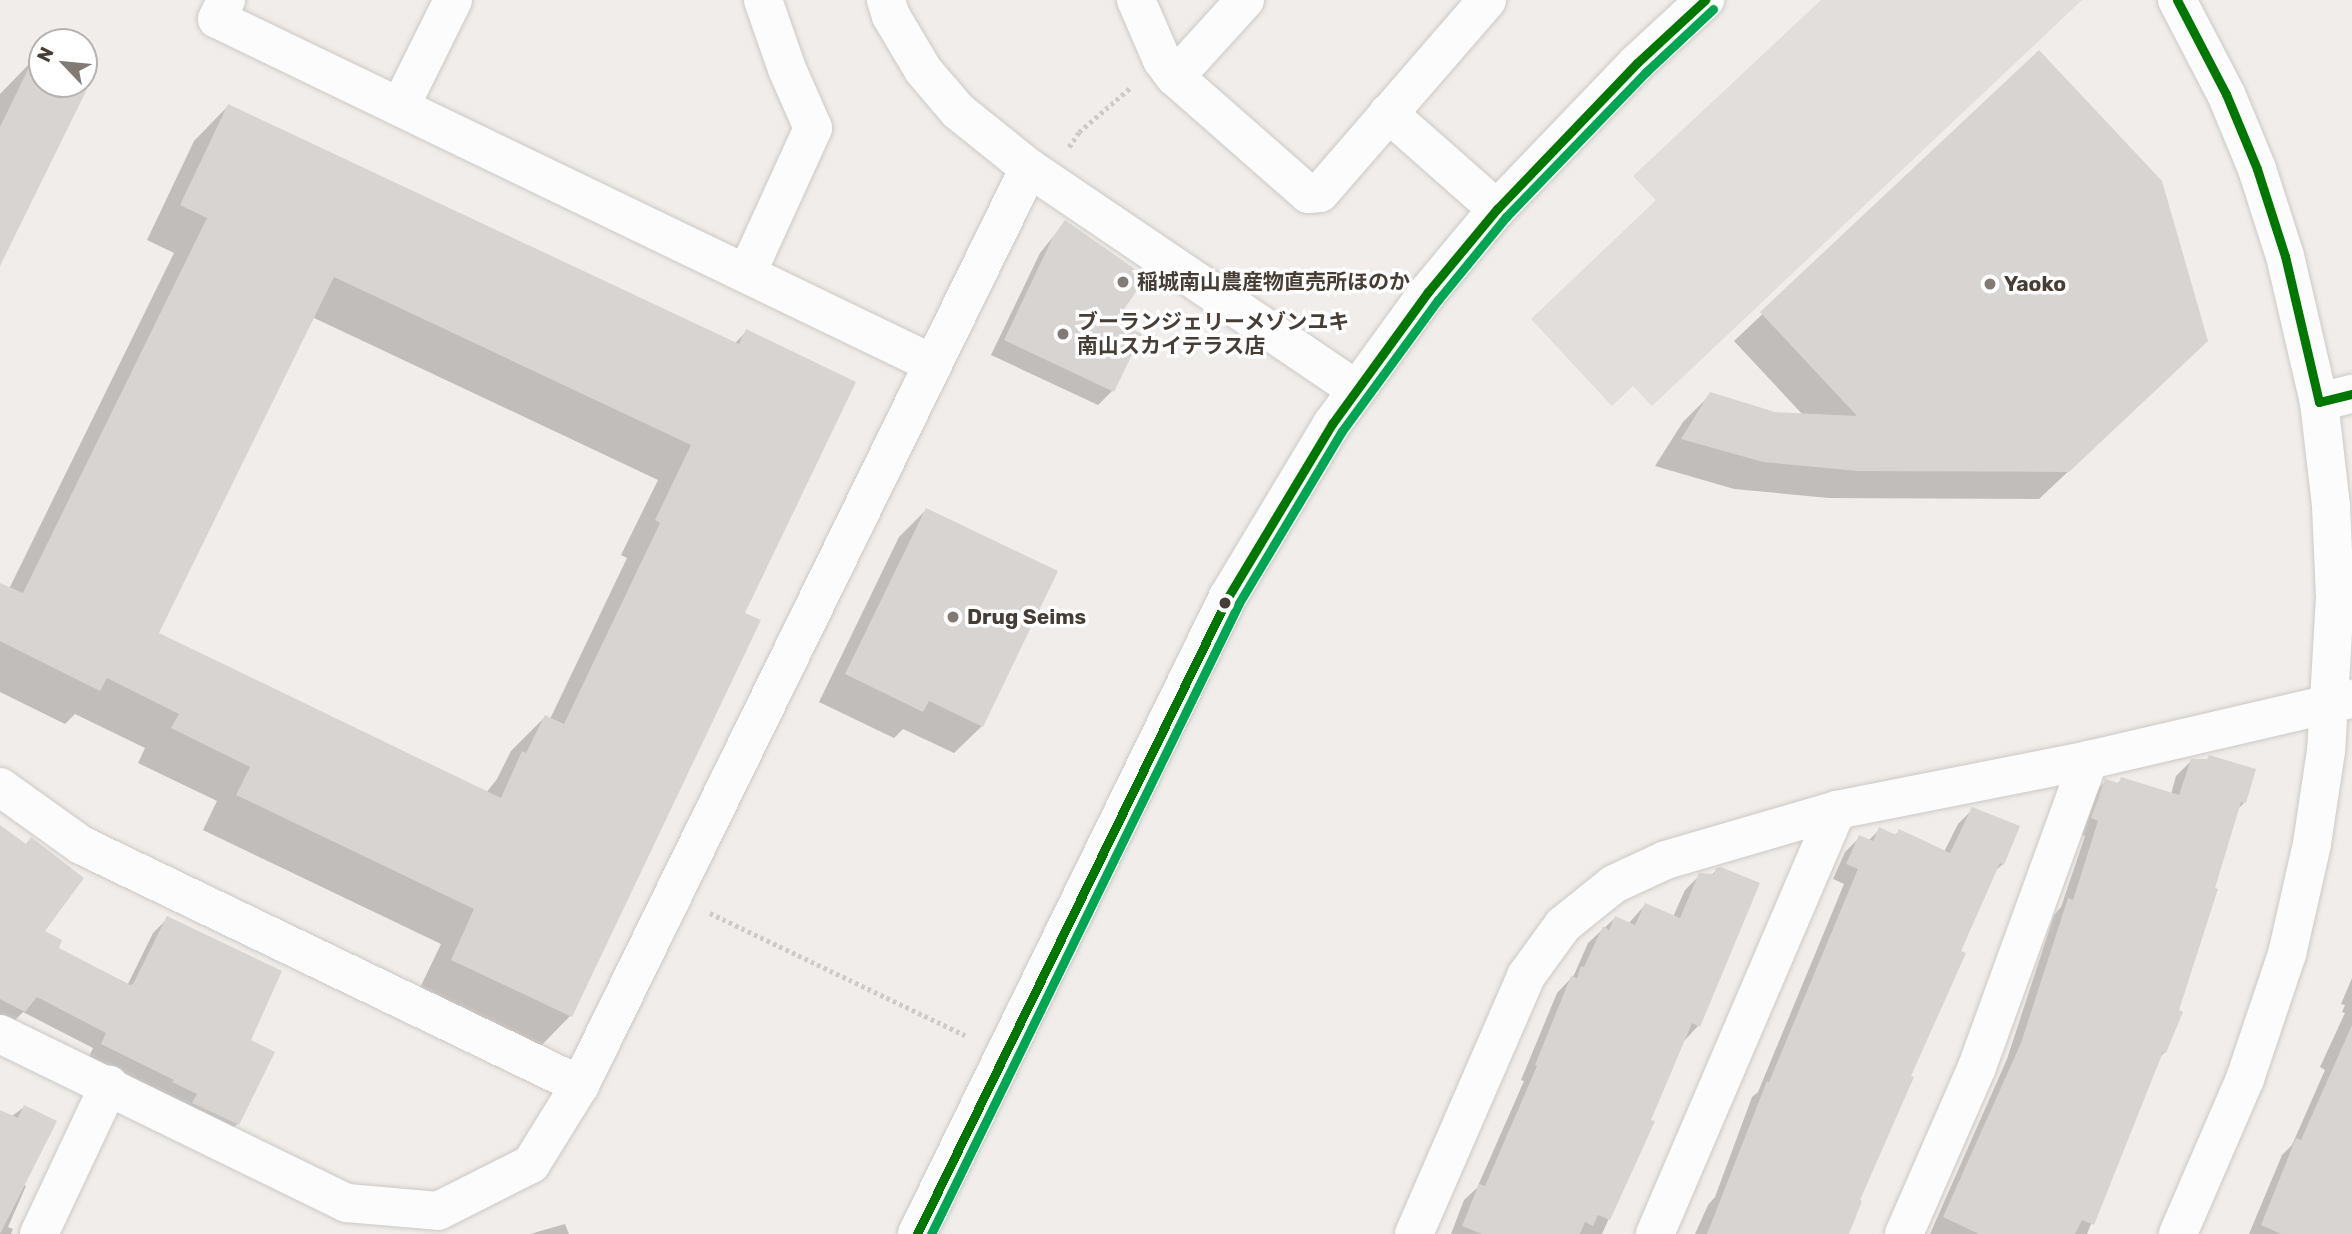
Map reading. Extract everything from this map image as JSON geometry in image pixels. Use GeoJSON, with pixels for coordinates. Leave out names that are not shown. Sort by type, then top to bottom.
{"type":"FeatureCollection","features":[{"type":"Feature","properties":{"kind":"street"},"geometry":{"type":"LineString","coordinates":[[226,0],[217,19],[932,363]]}},
{"type":"Feature","properties":{"kind":"street"},"geometry":{"type":"LineString","coordinates":[[400,107],[453,0]]}},
{"type":"Feature","properties":{"kind":"street"},"geometry":{"type":"LineString","coordinates":[[747,273],[813,128],[787,69],[764,0]]}},
{"type":"Feature","properties":{"kind":"street"},"geometry":{"type":"LineString","coordinates":[[886,0],[891,16],[923,70],[958,111],[1029,168],[1355,389]]}},
{"type":"Feature","properties":{"kind":"street"},"geometry":{"type":"LineString","coordinates":[[1136,0],[1169,69],[1308,194],[1320,193],[1487,0]]}},
{"type":"Feature","properties":{"kind":"street"},"geometry":{"type":"LineString","coordinates":[[1169,69],[1245,0]]}},
{"type":"Feature","properties":{"kind":"street"},"geometry":{"type":"LineString","coordinates":[[917,1234],[1228,597],[1355,389],[1428,292],[1497,209],[1637,62],[1704,0]]}},
{"type":"Feature","properties":{"kind":"street"},"geometry":{"type":"LineString","coordinates":[[2178,0],[2226,94],[2257,169],[2336,398],[2331,506],[2341,702],[2287,954],[2245,1079],[2178,1234]]}},
{"type":"Feature","properties":{"kind":"street"},"geometry":{"type":"LineString","coordinates":[[1388,113],[1497,209]]}},
{"type":"Feature","properties":{"kind":"street"},"geometry":{"type":"LineString","coordinates":[[0,1034],[347,1203],[438,1211],[531,1164],[580,1085],[1029,168]]}},
{"type":"Feature","properties":{"kind":"street"},"geometry":{"type":"LineString","coordinates":[[1414,1234],[1526,976],[1563,925],[1614,884],[1666,860],[1837,810],[2089,760],[2341,702]]}},
{"type":"Feature","properties":{"kind":"street"},"geometry":{"type":"LineString","coordinates":[[1904,1234],[1977,1066],[2089,760]]}},
{"type":"Feature","properties":{"kind":"street"},"geometry":{"type":"LineString","coordinates":[[0,787],[81,845],[580,1085]]}},
{"type":"Feature","properties":{"kind":"street"},"geometry":{"type":"LineString","coordinates":[[1655,1234],[1837,810]]}},
{"type":"Feature","properties":{"kind":"street"},"geometry":{"type":"LineString","coordinates":[[39,1234],[109,1086]]}},
{"type":"Feature","properties":{"kind":"path"},"geometry":{"type":"LineString","coordinates":[[1065,153],[1079,132],[1169,69]]}},
{"type":"Feature","properties":{"kind":"path"},"geometry":{"type":"LineString","coordinates":[[673,895],[965,1035]]}},
{"type":"Feature","properties":{"kind":"shaded area"},"geometry":{"type":"Polygon","coordinates":[[[1821,0],[2082,0],[1652,406],[1633,386],[1612,406],[1531,319],[1656,200],[1633,176],[1821,0]]]}},
{"type":"Feature","properties":{"kind":"building"},"geometry":{"type":"Polygon","coordinates":[[[2039,50],[2162,181],[2208,341],[2069,472],[1858,471],[1763,462],[1681,439],[1710,392],[1775,412],[1857,416],[1760,312],[2039,50]]]}},
{"type":"Feature","properties":{"kind":"building"},"geometry":{"type":"Polygon","coordinates":[[[28,69],[28,98],[83,98],[0,266],[0,127],[28,69]]]}},
{"type":"Feature","properties":{"kind":"building"},"geometry":{"type":"Polygon","coordinates":[[[228,104],[739,344],[746,329],[856,382],[745,613],[761,620],[572,1017],[451,960],[474,909],[236,795],[250,767],[171,728],[179,714],[107,678],[100,691],[0,641],[0,583],[23,593],[207,218],[180,205],[228,104]],[[334,277],[159,633],[501,798],[522,751],[526,753],[545,715],[564,724],[660,523],[655,520],[691,445],[334,277]]]}},
{"type":"Feature","properties":{"kind":"building"},"geometry":{"type":"Polygon","coordinates":[[[1065,220],[1146,277],[1116,321],[1142,334],[1114,392],[1004,340],[1053,237],[1065,220]]]}},
{"type":"Feature","properties":{"kind":"building"},"geometry":{"type":"Polygon","coordinates":[[[926,508],[1058,571],[983,727],[929,701],[923,712],[845,674],[926,508]]]}},
{"type":"Feature","properties":{"kind":"building"},"geometry":{"type":"Polygon","coordinates":[[[2209,755],[2256,769],[2246,803],[2241,802],[2215,888],[2218,889],[2179,1010],[2183,1012],[2166,1053],[2163,1052],[2094,1225],[2082,1220],[2075,1234],[1979,1234],[1943,1217],[2021,1043],[2068,898],[2073,900],[2098,821],[2091,818],[2105,779],[2119,783],[2121,777],[2179,795],[2191,759],[2207,759],[2209,755]]]}},
{"type":"Feature","properties":{"kind":"building"},"geometry":{"type":"Polygon","coordinates":[[[1972,807],[2020,826],[2004,865],[2000,863],[1961,951],[1966,953],[1911,1076],[1914,1077],[1860,1200],[1862,1201],[1849,1234],[1707,1234],[1767,1081],[1769,1082],[1858,869],[1846,864],[1859,835],[1873,841],[1879,827],[1896,835],[1899,829],[1950,853],[1972,807]]]}},
{"type":"Feature","properties":{"kind":"building"},"geometry":{"type":"Polygon","coordinates":[[[0,825],[26,844],[31,837],[84,878],[45,931],[62,940],[59,948],[130,985],[133,984],[167,916],[282,971],[251,1040],[275,1052],[239,1125],[192,1103],[197,1094],[172,1082],[174,1080],[101,1044],[106,1033],[37,997],[25,1012],[0,999],[0,825]]]}},
{"type":"Feature","properties":{"kind":"building"},"geometry":{"type":"Polygon","coordinates":[[[1721,867],[1760,883],[1700,1027],[1692,1023],[1651,1120],[1655,1121],[1610,1220],[1598,1215],[1593,1226],[1585,1222],[1580,1234],[1482,1234],[1462,1226],[1479,1184],[1485,1186],[1537,1066],[1535,1065],[1571,976],[1577,978],[1603,926],[1609,930],[1615,916],[1635,925],[1645,903],[1680,918],[1699,873],[1714,874],[1716,868],[1721,867]]]}},
{"type":"Feature","properties":{"kind":"building"},"geometry":{"type":"Polygon","coordinates":[[[2352,1025],[2352,1234],[2281,1234],[2261,1225],[2296,1138],[2301,1140],[2352,1025]]]}},
{"type":"Feature","properties":{"kind":"building"},"geometry":{"type":"Polygon","coordinates":[[[24,1105],[57,1121],[0,1234],[0,1110],[18,1118],[24,1105]]]}},
{"type":"Feature","properties":{"kind":"transit line"},"geometry":{"type":"LineString","coordinates":[[917,1234],[1228,597],[1332,424],[1428,292],[1497,209],[1637,63],[1705,0]]}},
{"type":"Feature","properties":{"kind":"transit line"},"geometry":{"type":"LineString","coordinates":[[2177,0],[2226,94],[2257,169],[2285,256],[2319,402],[2352,394]]}},
{"type":"Feature","properties":{"kind":"transit line"},"geometry":{"type":"LineString","coordinates":[[931,1234],[1239,603],[1342,431],[1438,300],[1506,217],[1646,72],[1713,9]]}},
{"type":"Feature","properties":{"kind":"place","name":"稲城南山農産物直売所ほのか"},"geometry":{"type":"Point","coordinates":[1123,282]}},
{"type":"Feature","properties":{"kind":"place","name":"Yaoko"},"geometry":{"type":"Point","coordinates":[1990,284]}},
{"type":"Feature","properties":{"kind":"place","name":"ブーランジェリーメゾンユキ 南山スカイテラス店"},"geometry":{"type":"Point","coordinates":[1063,334]}},
{"type":"Feature","properties":{"kind":"place","name":"Drug Seims"},"geometry":{"type":"Point","coordinates":[953,617]}}]}
